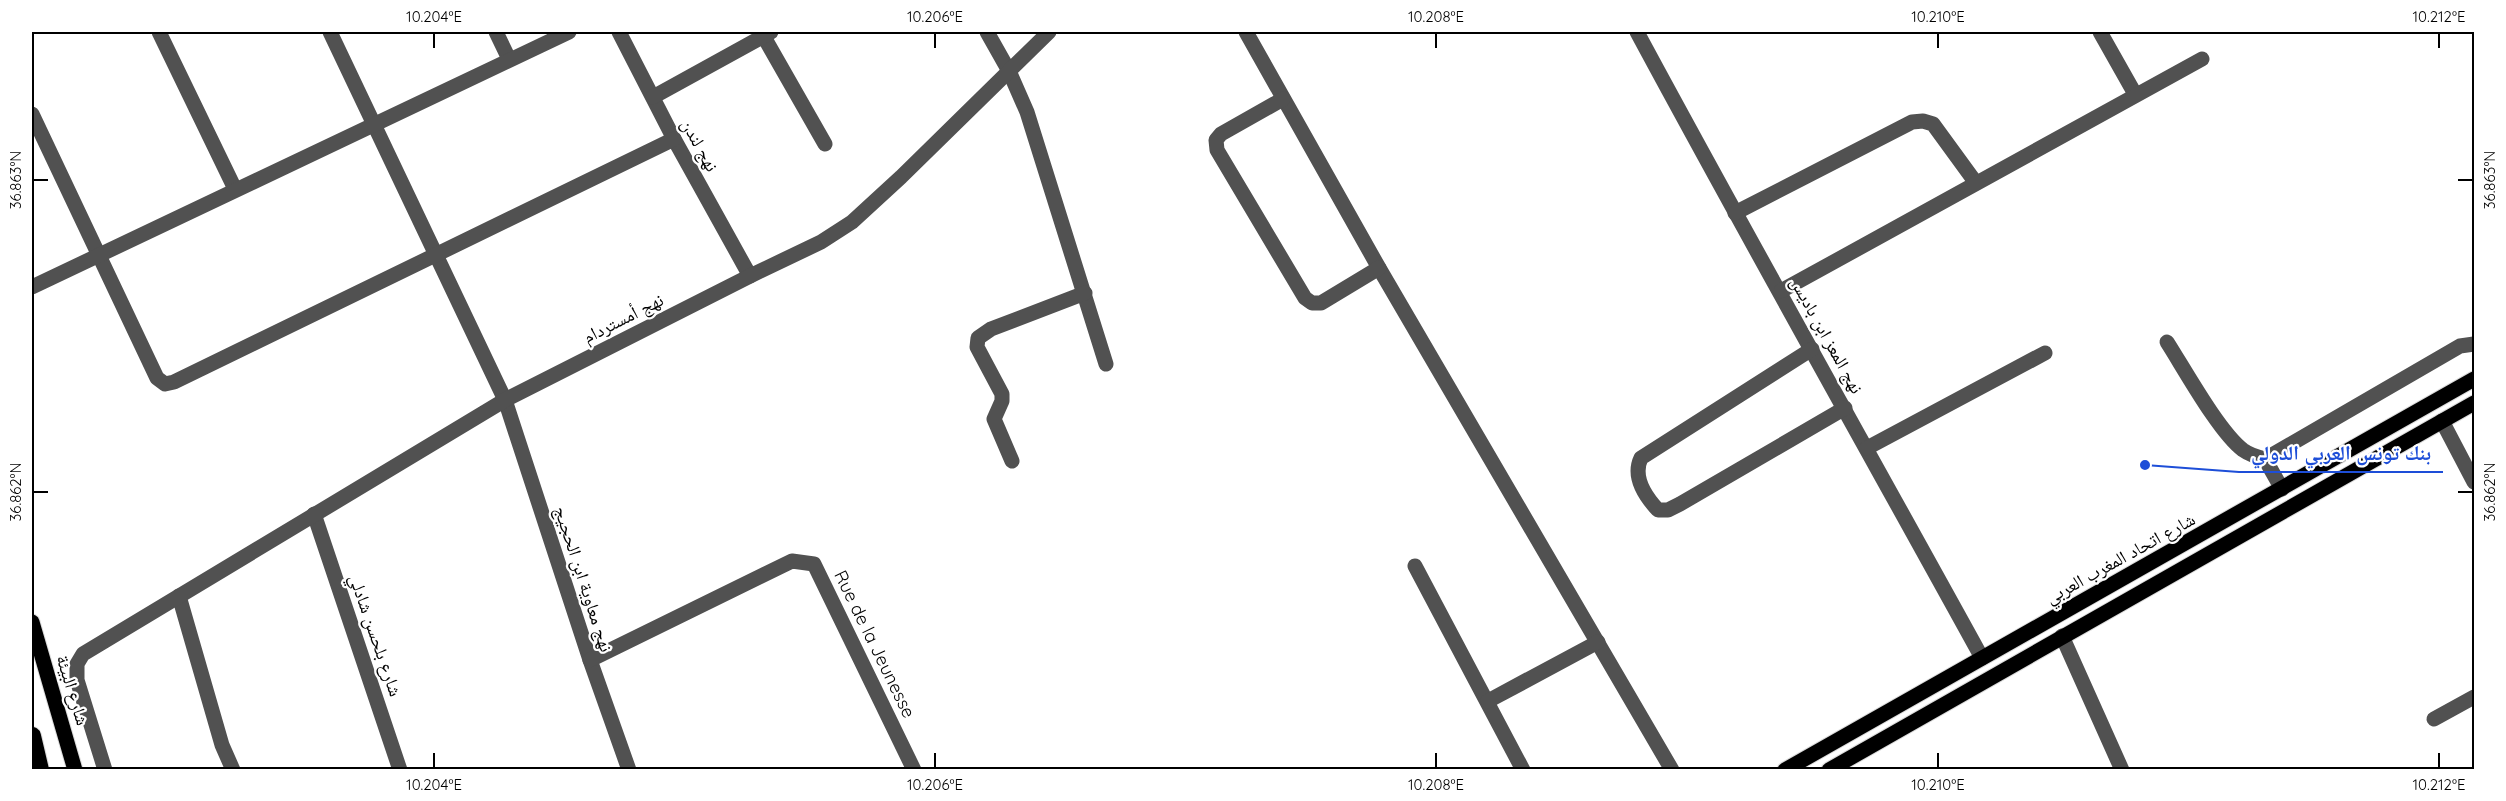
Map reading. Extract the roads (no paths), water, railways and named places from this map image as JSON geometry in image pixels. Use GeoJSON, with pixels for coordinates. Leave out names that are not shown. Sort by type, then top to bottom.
{"type":"FeatureCollection","features":[{"type":"Feature","properties":{"kind":"highway"},"geometry":{"type":"LineString","coordinates":[[32,736],[40,770]]}},
{"type":"Feature","properties":{"kind":"main road","name":"شارع اتحاد المغرب العربي"},"geometry":{"type":"LineString","coordinates":[[1785,770],[2475,379]]}},
{"type":"Feature","properties":{"kind":"main road"},"geometry":{"type":"LineString","coordinates":[[1829,770],[2475,403]]}},
{"type":"Feature","properties":{"kind":"main road"},"geometry":{"type":"LineString","coordinates":[[2052,618],[2062,636]]}},
{"type":"Feature","properties":{"kind":"main road","name":"شارع البيئة"},"geometry":{"type":"LineString","coordinates":[[32,622],[75,770]]}},
{"type":"Feature","properties":{"kind":"street"},"geometry":{"type":"LineString","coordinates":[[159,32],[235,189]]}},
{"type":"Feature","properties":{"kind":"street","name":"نهج معاوية ابن الحجيج"},"geometry":{"type":"LineString","coordinates":[[330,32],[505,400],[590,660],[629,770]]}},
{"type":"Feature","properties":{"kind":"street"},"geometry":{"type":"LineString","coordinates":[[496,32],[508,59]]}},
{"type":"Feature","properties":{"kind":"street"},"geometry":{"type":"LineString","coordinates":[[32,287],[569,32]]}},
{"type":"Feature","properties":{"kind":"street","name":"نهج لندن"},"geometry":{"type":"LineString","coordinates":[[619,32],[674,139],[750,276]]}},
{"type":"Feature","properties":{"kind":"street"},"geometry":{"type":"LineString","coordinates":[[987,32],[1009,71],[1027,112],[1106,364]]}},
{"type":"Feature","properties":{"kind":"street","name":"نهج أمستردام"},"geometry":{"type":"LineString","coordinates":[[105,770],[77,680],[77,664],[83,654],[505,400],[821,242],[852,222],[1049,32]]}},
{"type":"Feature","properties":{"kind":"street"},"geometry":{"type":"LineString","coordinates":[[1246,32],[1379,268],[1672,770]]}},
{"type":"Feature","properties":{"kind":"street","name":"نهج المعز ابن باديس"},"geometry":{"type":"LineString","coordinates":[[1637,32],[1982,658]]}},
{"type":"Feature","properties":{"kind":"street"},"geometry":{"type":"LineString","coordinates":[[2100,32],[2135,94]]}},
{"type":"Feature","properties":{"kind":"street"},"geometry":{"type":"LineString","coordinates":[[653,97],[767,34],[825,144]]}},
{"type":"Feature","properties":{"kind":"street"},"geometry":{"type":"LineString","coordinates":[[1781,291],[2202,59]]}},
{"type":"Feature","properties":{"kind":"street"},"geometry":{"type":"LineString","coordinates":[[1283,99],[1221,134],[1216,140],[1217,150],[1305,298],[1312,303],[1321,303],[1379,268]]}},
{"type":"Feature","properties":{"kind":"street"},"geometry":{"type":"LineString","coordinates":[[32,114],[157,378],[165,384],[174,382],[674,139]]}},
{"type":"Feature","properties":{"kind":"street"},"geometry":{"type":"LineString","coordinates":[[1735,213],[1912,122],[1923,121],[1933,124],[1976,183]]}},
{"type":"Feature","properties":{"kind":"street"},"geometry":{"type":"LineString","coordinates":[[1012,461],[994,419],[1002,401],[1002,394],[976,347],[978,338],[991,329],[1085,293]]}},
{"type":"Feature","properties":{"kind":"street"},"geometry":{"type":"LineString","coordinates":[[2167,342],[2235,443],[2244,450],[2265,459],[2282,489]]}},
{"type":"Feature","properties":{"kind":"street"},"geometry":{"type":"LineString","coordinates":[[2265,459],[2460,346],[2475,344]]}},
{"type":"Feature","properties":{"kind":"street"},"geometry":{"type":"LineString","coordinates":[[1812,349],[1641,458],[1637,467],[1637,476],[1651,502],[1658,510],[1668,510],[1845,408]]}},
{"type":"Feature","properties":{"kind":"street"},"geometry":{"type":"LineString","coordinates":[[1867,448],[2045,354]]}},
{"type":"Feature","properties":{"kind":"street"},"geometry":{"type":"LineString","coordinates":[[2442,422],[2475,482]]}},
{"type":"Feature","properties":{"kind":"street","name":"شارع بلحسن شادلي"},"geometry":{"type":"LineString","coordinates":[[314,514],[400,770]]}},
{"type":"Feature","properties":{"kind":"street","name":"Rue de la Jeunesse"},"geometry":{"type":"LineString","coordinates":[[590,660],[792,561],[814,564],[914,770]]}},
{"type":"Feature","properties":{"kind":"street"},"geometry":{"type":"LineString","coordinates":[[1415,566],[1523,770]]}},
{"type":"Feature","properties":{"kind":"street"},"geometry":{"type":"LineString","coordinates":[[179,596],[222,745],[233,770]]}},
{"type":"Feature","properties":{"kind":"street"},"geometry":{"type":"LineString","coordinates":[[2062,636],[2121,770]]}},
{"type":"Feature","properties":{"kind":"street"},"geometry":{"type":"LineString","coordinates":[[1488,701],[1598,642]]}},
{"type":"Feature","properties":{"kind":"street"},"geometry":{"type":"LineString","coordinates":[[2434,719],[2475,697]]}},
{"type":"Feature","properties":{"kind":"place","name":"بنك تونس العربي الدولي"},"geometry":{"type":"Point","coordinates":[2145,465]}}]}
